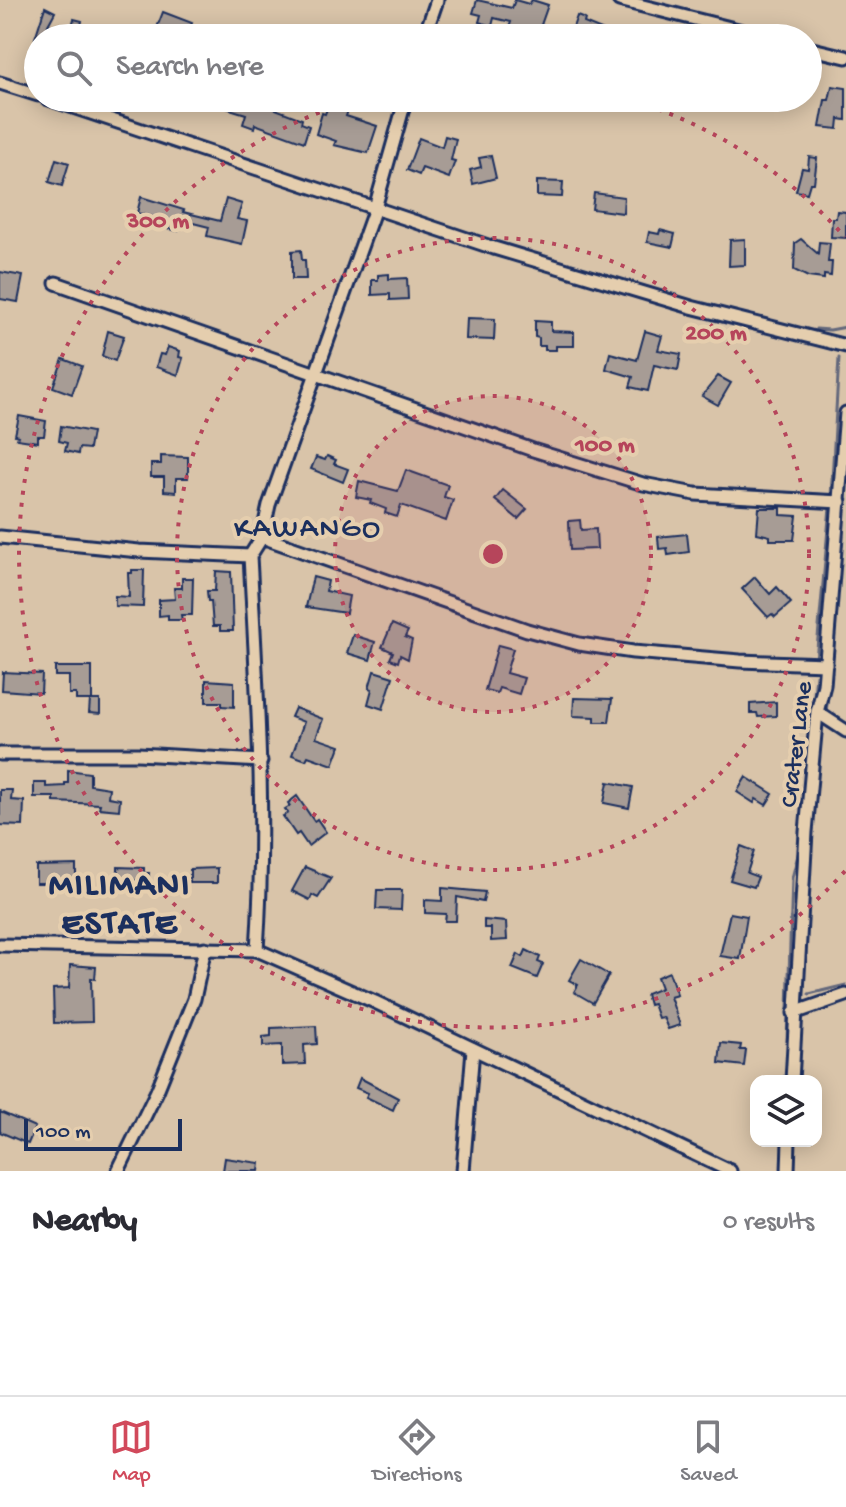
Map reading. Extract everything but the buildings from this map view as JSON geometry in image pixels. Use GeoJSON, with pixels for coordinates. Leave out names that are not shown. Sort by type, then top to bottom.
{"type":"FeatureCollection","features":[{"type":"Feature","properties":{"kind":"street"},"geometry":{"type":"LineString","coordinates":[[429,24],[437,0]]}},
{"type":"Feature","properties":{"kind":"street"},"geometry":{"type":"LineString","coordinates":[[619,0],[714,24]]}},
{"type":"Feature","properties":{"kind":"street"},"geometry":{"type":"LineString","coordinates":[[822,51],[846,57]]}},
{"type":"Feature","properties":{"kind":"street"},"geometry":{"type":"LineString","coordinates":[[0,83],[24,91]]}},
{"type":"Feature","properties":{"kind":"street"},"geometry":{"type":"LineString","coordinates":[[88,112],[494,248],[691,307],[846,346]]}},
{"type":"Feature","properties":{"kind":"street"},"geometry":{"type":"LineString","coordinates":[[257,950],[261,761],[250,556],[262,537],[269,505],[375,208],[402,112]]}},
{"type":"Feature","properties":{"kind":"street"},"geometry":{"type":"LineString","coordinates":[[56,283],[533,450],[643,484],[695,494],[840,502]]}},
{"type":"Feature","properties":{"kind":"street","name":"Crater Lane"},"geometry":{"type":"LineString","coordinates":[[792,1075],[794,1013],[817,712],[824,685],[846,413]]}},
{"type":"Feature","properties":{"kind":"street"},"geometry":{"type":"LineString","coordinates":[[0,537],[139,551],[250,556]]}},
{"type":"Feature","properties":{"kind":"street"},"geometry":{"type":"LineString","coordinates":[[262,537],[515,626],[579,644],[740,661],[826,664]]}},
{"type":"Feature","properties":{"kind":"street"},"geometry":{"type":"LineString","coordinates":[[817,712],[846,731]]}},
{"type":"Feature","properties":{"kind":"street"},"geometry":{"type":"LineString","coordinates":[[0,754],[138,754],[261,761]]}},
{"type":"Feature","properties":{"kind":"street"},"geometry":{"type":"LineString","coordinates":[[0,945],[257,950],[730,1171]]}},
{"type":"Feature","properties":{"kind":"street"},"geometry":{"type":"LineString","coordinates":[[118,1171],[157,1091],[194,999],[205,948]]}},
{"type":"Feature","properties":{"kind":"street"},"geometry":{"type":"LineString","coordinates":[[794,1013],[846,995]]}},
{"type":"Feature","properties":{"kind":"street"},"geometry":{"type":"LineString","coordinates":[[463,1171],[473,1049]]}},
{"type":"Feature","properties":{"kind":"street"},"geometry":{"type":"LineString","coordinates":[[788,1171],[789,1147]]}},
{"type":"Feature","properties":{"kind":"waterway"},"geometry":{"type":"LineString","coordinates":[[816,329],[846,327]]}},
{"type":"Feature","properties":{"kind":"waterway"},"geometry":{"type":"LineString","coordinates":[[831,497],[839,358]]}},
{"type":"Feature","properties":{"kind":"waterway"},"geometry":{"type":"LineString","coordinates":[[816,660],[830,507]]}},
{"type":"Feature","properties":{"kind":"waterway"},"geometry":{"type":"LineString","coordinates":[[813,707],[816,675]]}},
{"type":"Feature","properties":{"kind":"waterway"},"geometry":{"type":"LineString","coordinates":[[826,713],[829,685]]}},
{"type":"Feature","properties":{"kind":"waterway"},"geometry":{"type":"LineString","coordinates":[[787,1042],[792,878],[800,847]]}},
{"type":"Feature","properties":{"kind":"waterway"},"geometry":{"type":"LineString","coordinates":[[809,994],[846,985]]}},
{"type":"Feature","properties":{"kind":"district","name":"KAWANGO"},"geometry":{"type":"Point","coordinates":[308,526]}},
{"type":"Feature","properties":{"kind":"district","name":"MILIMANI ESTATE"},"geometry":{"type":"Point","coordinates":[120,900]}}]}
